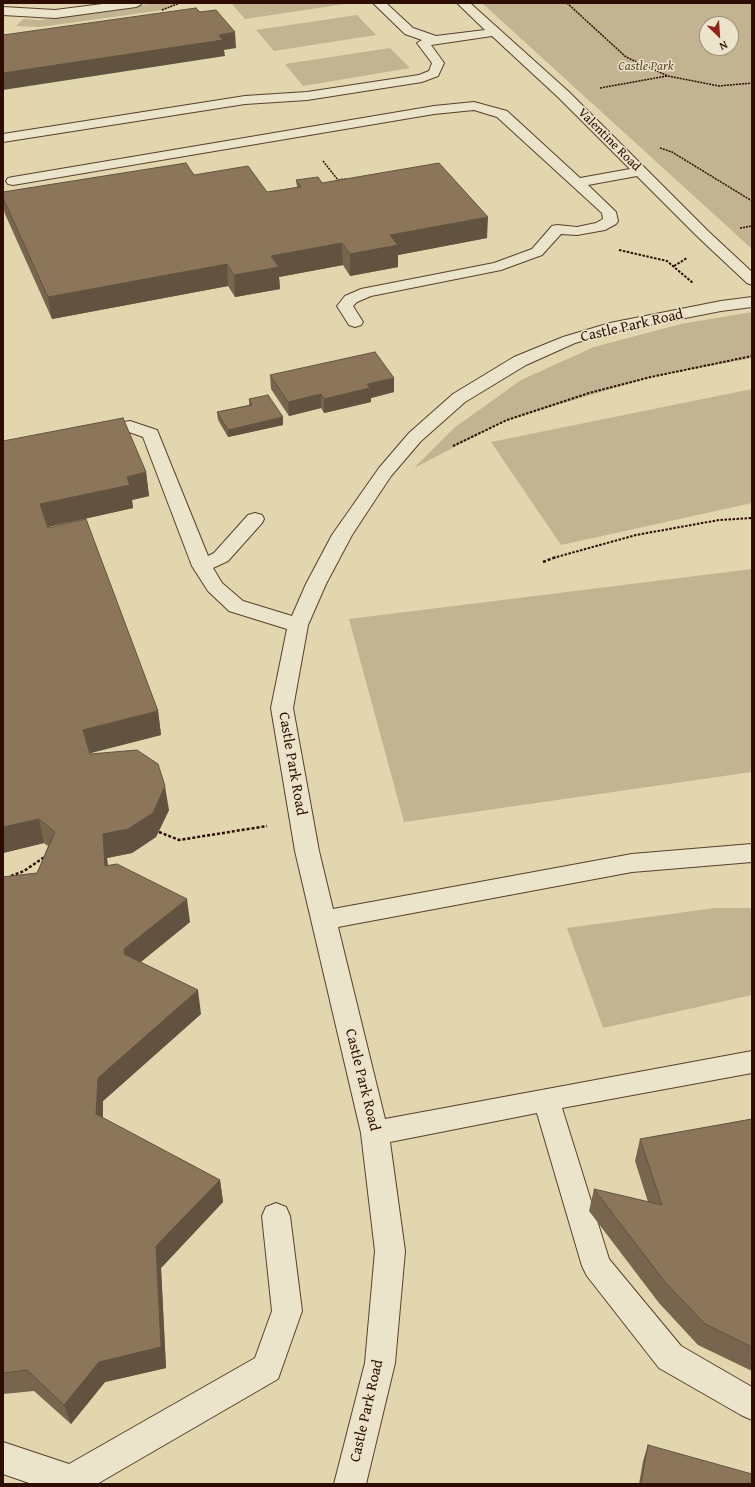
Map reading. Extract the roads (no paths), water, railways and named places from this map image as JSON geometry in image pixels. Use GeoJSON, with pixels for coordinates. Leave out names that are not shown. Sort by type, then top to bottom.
{"type":"FeatureCollection","features":[{"type":"Feature","properties":{"kind":"street"},"geometry":{"type":"LineString","coordinates":[[3,12],[55,14],[136,3]]}},
{"type":"Feature","properties":{"kind":"street"},"geometry":{"type":"LineString","coordinates":[[379,3],[409,31],[435,40]]}},
{"type":"Feature","properties":{"kind":"street","name":"Valentine Road"},"geometry":{"type":"LineString","coordinates":[[463,3],[564,94],[716,248],[752,280]]}},
{"type":"Feature","properties":{"kind":"street"},"geometry":{"type":"LineString","coordinates":[[3,138],[245,100],[307,96],[422,78],[434,73],[438,63],[424,43],[435,40],[494,32]]}},
{"type":"Feature","properties":{"kind":"street"},"geometry":{"type":"LineString","coordinates":[[13,181],[248,143],[434,110],[474,106],[502,114],[609,212],[611,221],[600,227],[577,231],[557,229],[537,252],[508,264],[367,292],[351,299],[345,306],[355,322]]}},
{"type":"Feature","properties":{"kind":"street"},"geometry":{"type":"LineString","coordinates":[[578,183],[640,171]]}},
{"type":"Feature","properties":{"kind":"street","name":"Castle Park Road"},"geometry":{"type":"LineString","coordinates":[[350,1484],[380,1363],[390,1251],[375,1133],[323,920],[302,821],[282,708],[298,625],[316,584],[342,535],[385,472],[415,437],[459,398],[520,361],[569,340],[610,328],[721,306],[752,302]]}},
{"type":"Feature","properties":{"kind":"street"},"geometry":{"type":"LineString","coordinates":[[78,435],[130,426],[151,434],[202,566],[215,587],[236,606],[298,625]]}},
{"type":"Feature","properties":{"kind":"street"},"geometry":{"type":"LineString","coordinates":[[202,566],[221,557],[255,519]]}},
{"type":"Feature","properties":{"kind":"street"},"geometry":{"type":"LineString","coordinates":[[323,920],[632,863],[744,853],[752,854]]}},
{"type":"Feature","properties":{"kind":"street"},"geometry":{"type":"LineString","coordinates":[[375,1133],[752,1062]]}},
{"type":"Feature","properties":{"kind":"street"},"geometry":{"type":"LineString","coordinates":[[546,1100],[597,1266],[670,1357],[752,1404]]}},
{"type":"Feature","properties":{"kind":"street"},"geometry":{"type":"LineString","coordinates":[[3,1458],[71,1481],[267,1368],[287,1311],[276,1216]]}},
{"type":"Feature","properties":{"kind":"park label","name":"Castle Park"},"geometry":{"type":"Point","coordinates":[646,67]}}]}
